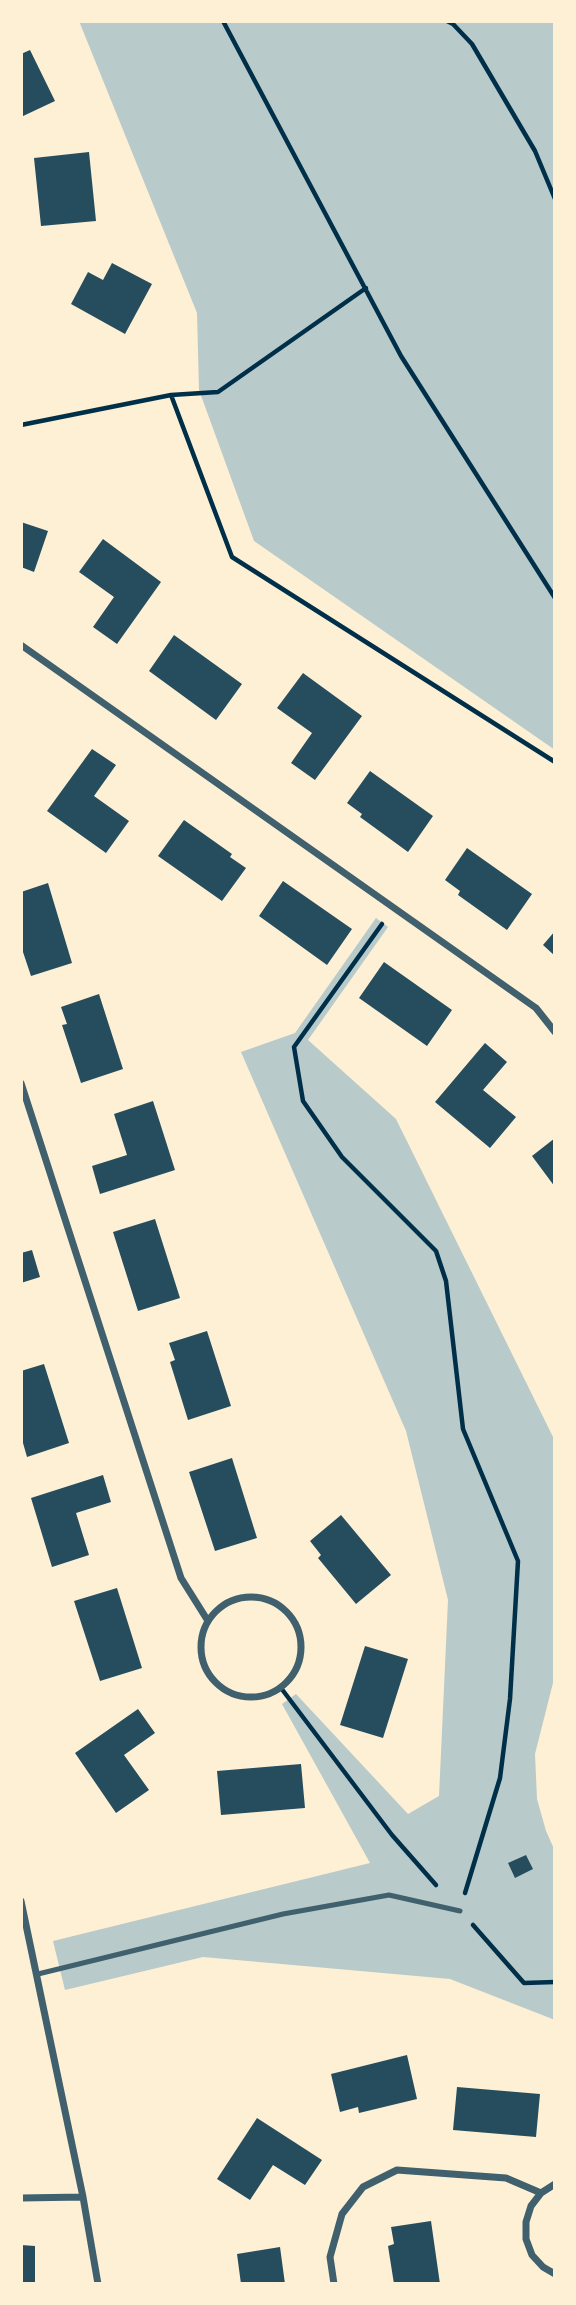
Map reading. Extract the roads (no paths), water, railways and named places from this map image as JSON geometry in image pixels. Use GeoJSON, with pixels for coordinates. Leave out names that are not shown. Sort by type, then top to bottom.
{"type":"FeatureCollection","features":[{"type":"Feature","properties":{"kind":"street"},"geometry":{"type":"LineString","coordinates":[[21,645],[536,1008],[555,1032]]}},
{"type":"Feature","properties":{"kind":"street"},"geometry":{"type":"LineString","coordinates":[[21,1083],[181,1578],[208,1621]]}},
{"type":"Feature","properties":{"kind":"street"},"geometry":{"type":"LineString","coordinates":[[248,1596],[279,1604],[299,1630],[302,1646],[292,1676],[281,1688],[265,1695],[248,1697],[232,1693],[217,1684],[207,1671],[201,1654],[201,1637],[208,1621],[218,1609],[232,1600],[248,1596]]}},
{"type":"Feature","properties":{"kind":"street"},"geometry":{"type":"LineString","coordinates":[[21,1901],[83,2197],[98,2284]]}},
{"type":"Feature","properties":{"kind":"street"},"geometry":{"type":"LineString","coordinates":[[334,2284],[330,2257],[342,2214],[363,2188],[397,2170],[506,2178],[541,2193]]}},
{"type":"Feature","properties":{"kind":"street"},"geometry":{"type":"LineString","coordinates":[[555,2184],[541,2193],[531,2206],[526,2222],[526,2239],[532,2255],[543,2267],[555,2274]]}},
{"type":"Feature","properties":{"kind":"street"},"geometry":{"type":"LineString","coordinates":[[21,2198],[83,2197]]}},
{"type":"Feature","properties":{"kind":"lane"},"geometry":{"type":"LineString","coordinates":[[38,1974],[283,1914],[389,1895],[460,1911]]}}]}
